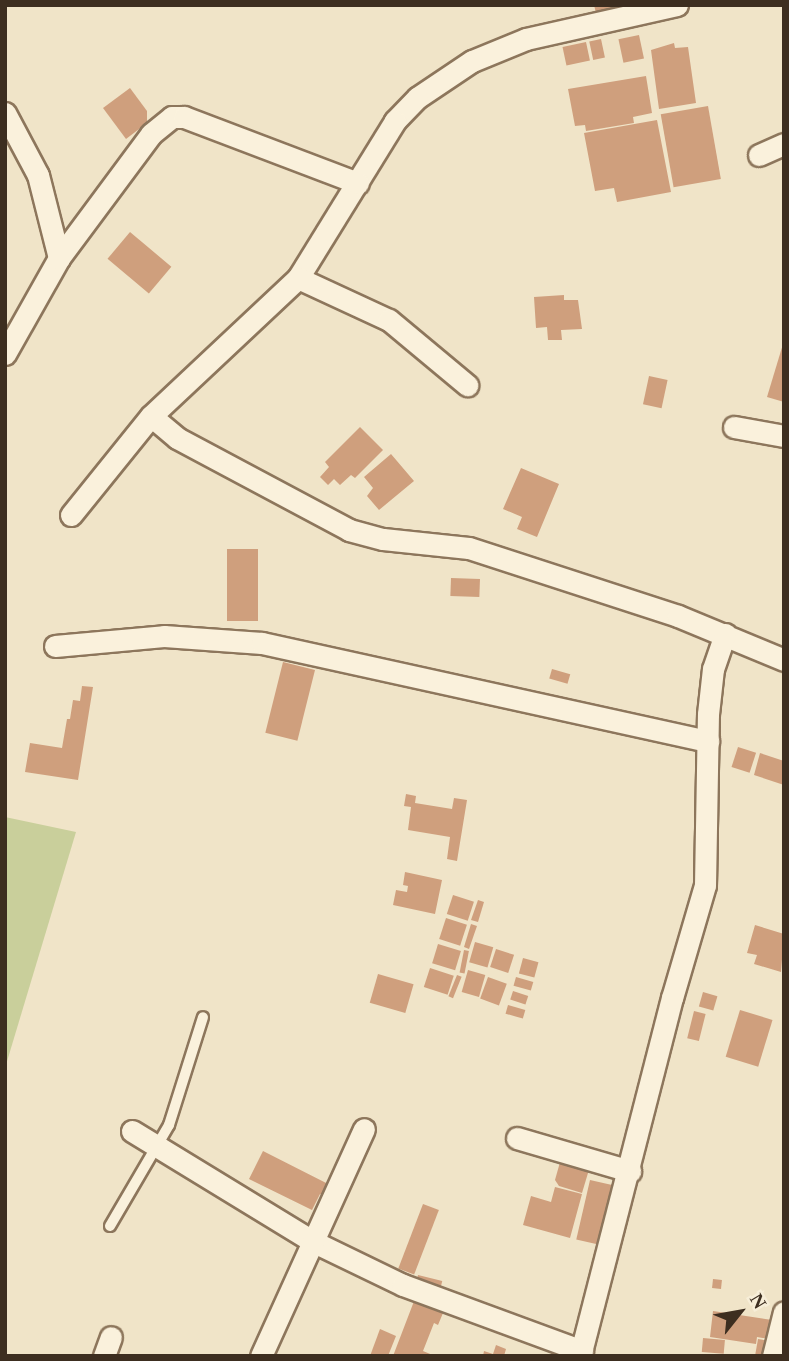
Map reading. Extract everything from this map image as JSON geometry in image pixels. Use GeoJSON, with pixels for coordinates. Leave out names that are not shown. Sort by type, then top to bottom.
{"type":"FeatureCollection","features":[{"type":"Feature","properties":{"kind":"street"},"geometry":{"type":"LineString","coordinates":[[71,515],[151,416],[298,278],[395,121],[417,97],[472,61],[526,39],[677,5]]}},
{"type":"Feature","properties":{"kind":"street"},"geometry":{"type":"LineString","coordinates":[[5,113],[38,175],[59,258]]}},
{"type":"Feature","properties":{"kind":"street"},"geometry":{"type":"LineString","coordinates":[[5,354],[59,258],[151,134],[172,117],[184,117],[358,183]]}},
{"type":"Feature","properties":{"kind":"street"},"geometry":{"type":"LineString","coordinates":[[759,155],[784,144]]}},
{"type":"Feature","properties":{"kind":"street"},"geometry":{"type":"LineString","coordinates":[[298,278],[389,320],[467,385]]}},
{"type":"Feature","properties":{"kind":"street"},"geometry":{"type":"LineString","coordinates":[[151,416],[177,438],[349,530],[383,539],[469,548],[725,634],[784,660]]}},
{"type":"Feature","properties":{"kind":"street"},"geometry":{"type":"LineString","coordinates":[[734,427],[784,436]]}},
{"type":"Feature","properties":{"kind":"street"},"geometry":{"type":"LineString","coordinates":[[132,1131],[156,1149],[314,1242],[403,1285],[581,1353],[671,998],[705,885],[708,741],[713,669],[725,634]]}},
{"type":"Feature","properties":{"kind":"street"},"geometry":{"type":"LineString","coordinates":[[55,646],[164,636],[262,643],[708,741]]}},
{"type":"Feature","properties":{"kind":"street"},"geometry":{"type":"LineString","coordinates":[[261,1356],[364,1129]]}},
{"type":"Feature","properties":{"kind":"street"},"geometry":{"type":"LineString","coordinates":[[517,1138],[629,1171]]}},
{"type":"Feature","properties":{"kind":"street"},"geometry":{"type":"LineString","coordinates":[[773,1356],[784,1312]]}},
{"type":"Feature","properties":{"kind":"lane"},"geometry":{"type":"LineString","coordinates":[[110,1226],[156,1149],[178,1101],[203,1017]]}},
{"type":"Feature","properties":{"kind":"green space"},"geometry":{"type":"Polygon","coordinates":[[[5,817],[76,832],[5,1068],[5,817]]]}},
{"type":"Feature","properties":{"kind":"building"},"geometry":{"type":"Polygon","coordinates":[[[594,5],[647,5],[597,17],[594,5]]]}},
{"type":"Feature","properties":{"kind":"building"},"geometry":{"type":"Polygon","coordinates":[[[639,35],[644,58],[623,63],[618,39],[639,35]]]}},
{"type":"Feature","properties":{"kind":"building"},"geometry":{"type":"Polygon","coordinates":[[[601,39],[605,58],[593,60],[589,41],[601,39]]]}},
{"type":"Feature","properties":{"kind":"building"},"geometry":{"type":"Polygon","coordinates":[[[586,42],[590,61],[566,66],[563,47],[586,42]]]}},
{"type":"Feature","properties":{"kind":"building"},"geometry":{"type":"Polygon","coordinates":[[[674,43],[675,48],[688,47],[696,103],[659,109],[651,50],[674,43]]]}},
{"type":"Feature","properties":{"kind":"building"},"geometry":{"type":"Polygon","coordinates":[[[646,76],[652,113],[633,117],[634,123],[586,131],[585,125],[575,126],[568,89],[646,76]]]}},
{"type":"Feature","properties":{"kind":"building"},"geometry":{"type":"Polygon","coordinates":[[[130,88],[147,111],[147,123],[126,139],[103,108],[130,88]]]}},
{"type":"Feature","properties":{"kind":"building"},"geometry":{"type":"Polygon","coordinates":[[[708,106],[721,179],[674,187],[661,114],[708,106]]]}},
{"type":"Feature","properties":{"kind":"building"},"geometry":{"type":"Polygon","coordinates":[[[657,120],[671,192],[617,202],[614,188],[595,191],[584,133],[657,120]]]}},
{"type":"Feature","properties":{"kind":"building"},"geometry":{"type":"Polygon","coordinates":[[[130,232],[171,267],[149,294],[108,259],[130,232]]]}},
{"type":"Feature","properties":{"kind":"building"},"geometry":{"type":"Polygon","coordinates":[[[564,295],[564,300],[578,300],[582,329],[561,330],[562,340],[548,340],[547,327],[536,328],[534,297],[564,295]]]}},
{"type":"Feature","properties":{"kind":"building"},"geometry":{"type":"Polygon","coordinates":[[[784,344],[784,402],[767,397],[784,344]]]}},
{"type":"Feature","properties":{"kind":"building"},"geometry":{"type":"Polygon","coordinates":[[[649,376],[668,380],[662,408],[643,404],[649,376]]]}},
{"type":"Feature","properties":{"kind":"building"},"geometry":{"type":"Polygon","coordinates":[[[360,427],[383,450],[355,478],[351,475],[340,485],[334,479],[328,485],[320,477],[329,467],[325,462],[360,427]]]}},
{"type":"Feature","properties":{"kind":"building"},"geometry":{"type":"Polygon","coordinates":[[[391,454],[414,481],[379,510],[367,496],[373,488],[364,477],[391,454]]]}},
{"type":"Feature","properties":{"kind":"building"},"geometry":{"type":"Polygon","coordinates":[[[521,468],[559,484],[537,537],[517,529],[522,517],[503,509],[521,468]]]}},
{"type":"Feature","properties":{"kind":"building"},"geometry":{"type":"Polygon","coordinates":[[[227,549],[258,549],[258,621],[227,621],[227,549]]]}},
{"type":"Feature","properties":{"kind":"building"},"geometry":{"type":"Polygon","coordinates":[[[451,578],[480,579],[479,597],[450,596],[451,578]]]}},
{"type":"Feature","properties":{"kind":"building"},"geometry":{"type":"Polygon","coordinates":[[[283,662],[315,670],[297,741],[265,733],[283,662]]]}},
{"type":"Feature","properties":{"kind":"building"},"geometry":{"type":"Polygon","coordinates":[[[552,669],[570,674],[568,684],[549,679],[552,669]]]}},
{"type":"Feature","properties":{"kind":"building"},"geometry":{"type":"Polygon","coordinates":[[[82,686],[93,687],[78,780],[25,772],[30,743],[62,748],[73,700],[80,701],[82,686]]]}},
{"type":"Feature","properties":{"kind":"building"},"geometry":{"type":"Polygon","coordinates":[[[738,747],[756,753],[750,773],[732,767],[738,747]]]}},
{"type":"Feature","properties":{"kind":"building"},"geometry":{"type":"Polygon","coordinates":[[[760,753],[784,761],[784,785],[754,775],[760,753]]]}},
{"type":"Feature","properties":{"kind":"building"},"geometry":{"type":"Polygon","coordinates":[[[406,794],[416,796],[415,803],[452,809],[454,798],[467,800],[457,861],[447,859],[450,837],[408,830],[411,807],[404,806],[406,794]]]}},
{"type":"Feature","properties":{"kind":"building"},"geometry":{"type":"Polygon","coordinates":[[[405,872],[442,880],[435,914],[393,905],[396,890],[407,892],[408,886],[403,885],[405,872]]]}},
{"type":"Feature","properties":{"kind":"building"},"geometry":{"type":"Polygon","coordinates":[[[453,895],[474,902],[468,921],[447,914],[453,895]]]}},
{"type":"Feature","properties":{"kind":"building"},"geometry":{"type":"Polygon","coordinates":[[[478,900],[484,902],[478,922],[471,920],[478,900]]]}},
{"type":"Feature","properties":{"kind":"building"},"geometry":{"type":"Polygon","coordinates":[[[446,918],[467,925],[460,946],[439,939],[446,918]]]}},
{"type":"Feature","properties":{"kind":"building"},"geometry":{"type":"Polygon","coordinates":[[[471,924],[477,926],[469,949],[464,947],[471,924]]]}},
{"type":"Feature","properties":{"kind":"building"},"geometry":{"type":"Polygon","coordinates":[[[755,925],[784,934],[781,972],[754,964],[757,955],[747,953],[755,925]]]}},
{"type":"Feature","properties":{"kind":"building"},"geometry":{"type":"Polygon","coordinates":[[[475,942],[493,947],[487,967],[469,962],[475,942]]]}},
{"type":"Feature","properties":{"kind":"building"},"geometry":{"type":"Polygon","coordinates":[[[438,944],[461,951],[455,970],[432,963],[438,944]]]}},
{"type":"Feature","properties":{"kind":"building"},"geometry":{"type":"Polygon","coordinates":[[[496,949],[514,955],[508,973],[490,967],[496,949]]]}},
{"type":"Feature","properties":{"kind":"building"},"geometry":{"type":"Polygon","coordinates":[[[464,950],[469,951],[465,974],[460,973],[464,950]]]}},
{"type":"Feature","properties":{"kind":"building"},"geometry":{"type":"Polygon","coordinates":[[[523,958],[538,962],[534,978],[519,973],[523,958]]]}},
{"type":"Feature","properties":{"kind":"building"},"geometry":{"type":"Polygon","coordinates":[[[430,968],[454,976],[448,995],[424,987],[430,968]]]}},
{"type":"Feature","properties":{"kind":"building"},"geometry":{"type":"Polygon","coordinates":[[[468,970],[485,975],[479,997],[462,992],[468,970]]]}},
{"type":"Feature","properties":{"kind":"building"},"geometry":{"type":"Polygon","coordinates":[[[378,974],[414,984],[405,1013],[370,1003],[378,974]]]}},
{"type":"Feature","properties":{"kind":"building"},"geometry":{"type":"Polygon","coordinates":[[[457,975],[462,977],[453,998],[448,996],[457,975]]]}},
{"type":"Feature","properties":{"kind":"building"},"geometry":{"type":"Polygon","coordinates":[[[488,977],[507,984],[499,1005],[480,999],[488,977]]]}},
{"type":"Feature","properties":{"kind":"building"},"geometry":{"type":"Polygon","coordinates":[[[516,977],[533,982],[531,991],[514,986],[516,977]]]}},
{"type":"Feature","properties":{"kind":"building"},"geometry":{"type":"Polygon","coordinates":[[[513,991],[528,996],[525,1005],[510,1000],[513,991]]]}},
{"type":"Feature","properties":{"kind":"building"},"geometry":{"type":"Polygon","coordinates":[[[703,992],[717,996],[713,1011],[699,1006],[703,992]]]}},
{"type":"Feature","properties":{"kind":"building"},"geometry":{"type":"Polygon","coordinates":[[[508,1005],[525,1010],[523,1019],[506,1014],[508,1005]]]}},
{"type":"Feature","properties":{"kind":"building"},"geometry":{"type":"Polygon","coordinates":[[[740,1010],[773,1020],[758,1067],[726,1057],[740,1010]]]}},
{"type":"Feature","properties":{"kind":"building"},"geometry":{"type":"Polygon","coordinates":[[[694,1011],[706,1014],[699,1041],[687,1038],[694,1011]]]}},
{"type":"Feature","properties":{"kind":"building"},"geometry":{"type":"Polygon","coordinates":[[[263,1151],[334,1187],[328,1198],[320,1194],[312,1210],[249,1179],[263,1151]]]}},
{"type":"Feature","properties":{"kind":"building"},"geometry":{"type":"Polygon","coordinates":[[[562,1155],[591,1163],[582,1193],[559,1186],[555,1180],[562,1155]]]}},
{"type":"Feature","properties":{"kind":"building"},"geometry":{"type":"Polygon","coordinates":[[[590,1180],[615,1186],[602,1245],[576,1239],[590,1180]]]}},
{"type":"Feature","properties":{"kind":"building"},"geometry":{"type":"Polygon","coordinates":[[[555,1187],[582,1194],[570,1238],[523,1225],[531,1196],[551,1202],[555,1187]]]}},
{"type":"Feature","properties":{"kind":"building"},"geometry":{"type":"Polygon","coordinates":[[[423,1204],[439,1210],[414,1275],[398,1268],[423,1204]]]}},
{"type":"Feature","properties":{"kind":"building"},"geometry":{"type":"Polygon","coordinates":[[[418,1275],[442,1281],[440,1292],[415,1286],[418,1275]]]}},
{"type":"Feature","properties":{"kind":"building"},"geometry":{"type":"Polygon","coordinates":[[[713,1279],[722,1280],[721,1289],[712,1288],[713,1279]]]}},
{"type":"Feature","properties":{"kind":"building"},"geometry":{"type":"Polygon","coordinates":[[[416,1296],[451,1310],[449,1315],[443,1313],[438,1325],[434,1323],[423,1351],[435,1356],[393,1356],[416,1296]]]}},
{"type":"Feature","properties":{"kind":"building"},"geometry":{"type":"Polygon","coordinates":[[[713,1311],[772,1320],[769,1339],[757,1337],[756,1344],[710,1337],[713,1311]]]}},
{"type":"Feature","properties":{"kind":"building"},"geometry":{"type":"Polygon","coordinates":[[[380,1329],[396,1336],[388,1356],[370,1356],[380,1329]]]}},
{"type":"Feature","properties":{"kind":"building"},"geometry":{"type":"Polygon","coordinates":[[[703,1338],[725,1340],[724,1354],[702,1352],[703,1338]]]}},
{"type":"Feature","properties":{"kind":"building"},"geometry":{"type":"Polygon","coordinates":[[[758,1339],[770,1341],[768,1356],[755,1356],[758,1339]]]}},
{"type":"Feature","properties":{"kind":"building"},"geometry":{"type":"Polygon","coordinates":[[[496,1345],[506,1349],[504,1356],[483,1356],[484,1351],[493,1354],[496,1345]]]}}]}
